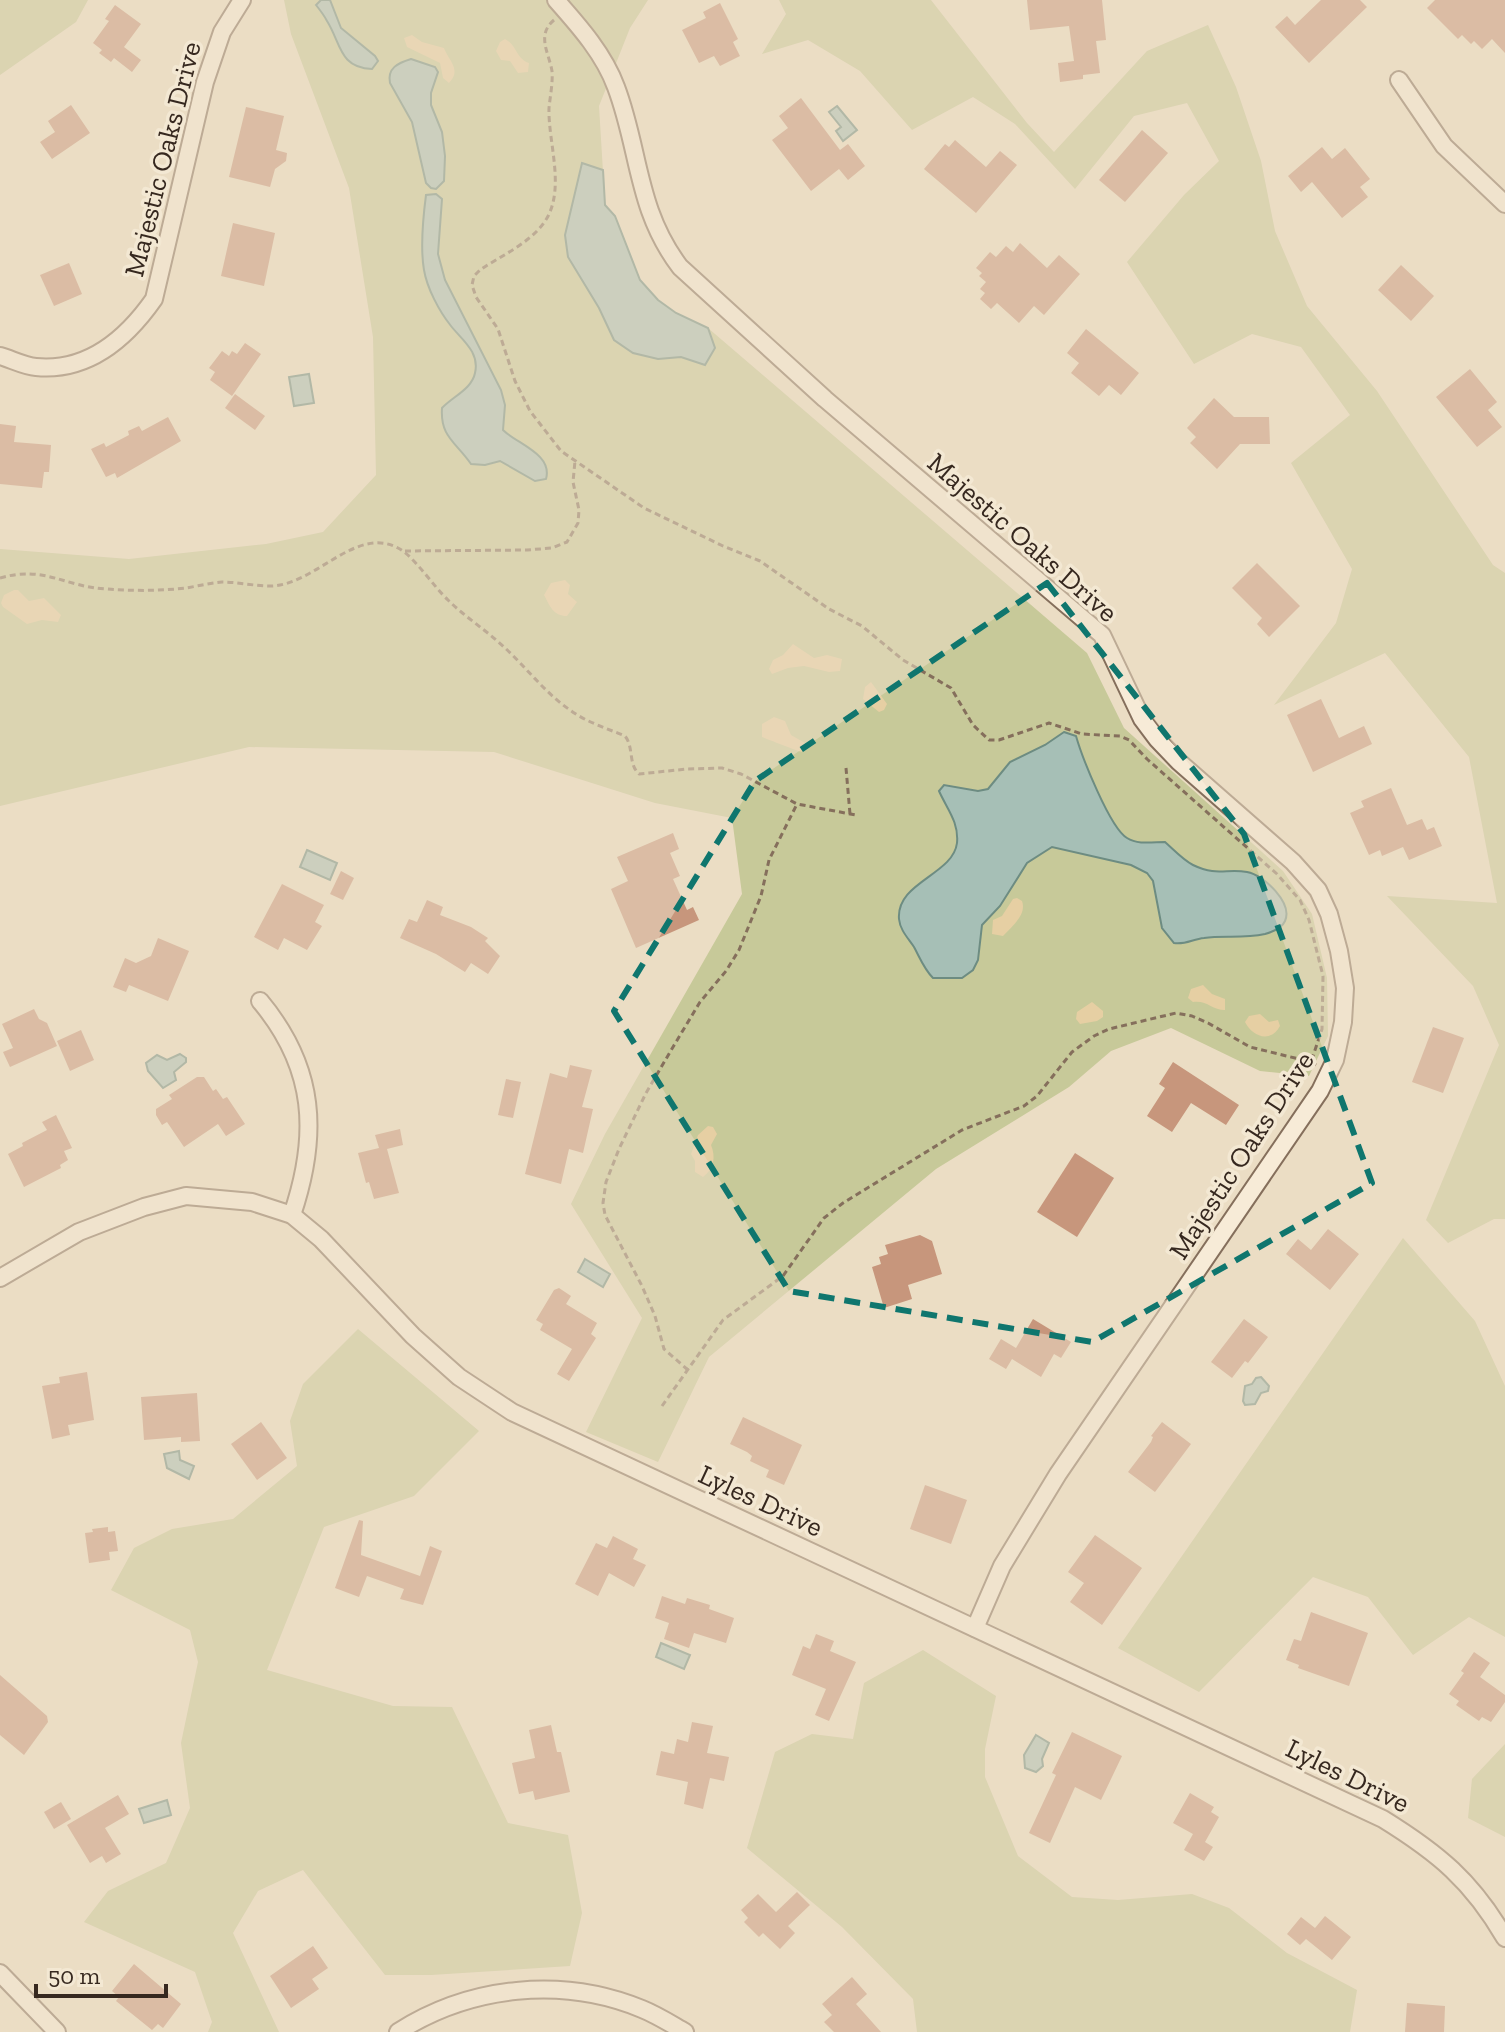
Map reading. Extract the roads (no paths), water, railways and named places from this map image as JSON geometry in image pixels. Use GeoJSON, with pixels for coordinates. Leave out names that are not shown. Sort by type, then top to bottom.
{"type":"FeatureCollection","features":[{"type":"Feature","properties":{"kind":"street","name":"Majestic Oaks Drive"},"geometry":{"type":"LineString","coordinates":[[0,356],[33,367],[65,367],[92,357],[117,342],[154,299],[205,82],[222,32],[242,0]]}},
{"type":"Feature","properties":{"kind":"street","name":"Majestic Oaks Drive"},"geometry":{"type":"LineString","coordinates":[[558,8],[603,58],[612,76],[651,218],[663,245],[680,267],[825,399],[1102,635],[1142,719],[1157,739],[1293,862],[1318,890],[1332,926],[1345,988],[1343,1022],[1335,1060],[1320,1091],[1058,1474],[1002,1566],[975,1628]]}},
{"type":"Feature","properties":{"kind":"street"},"geometry":{"type":"LineString","coordinates":[[1399,80],[1444,146],[1505,204]]}},
{"type":"Feature","properties":{"kind":"street"},"geometry":{"type":"LineString","coordinates":[[260,1001],[282,1027],[303,1079],[309,1116],[309,1148],[303,1183],[292,1215]]}},
{"type":"Feature","properties":{"kind":"street","name":"Lyles Drive"},"geometry":{"type":"LineString","coordinates":[[1,1273],[79,1232],[144,1207],[186,1196],[252,1202],[292,1215],[321,1239],[413,1336],[459,1377],[512,1412],[1383,1819],[1423,1844],[1460,1875],[1487,1906],[1505,1938]]}},
{"type":"Feature","properties":{"kind":"street"},"geometry":{"type":"LineString","coordinates":[[0,1973],[57,2032]]}},
{"type":"Feature","properties":{"kind":"street"},"geometry":{"type":"LineString","coordinates":[[398,2032],[451,2005],[483,1995],[556,1989],[597,1995],[642,2009],[685,2032]]}},
{"type":"Feature","properties":{"kind":"water"},"geometry":{"type":"Polygon","coordinates":[[[321,0],[330,0],[341,28],[375,56],[378,61],[372,69],[353,64],[342,53],[316,5],[321,0]]]}},
{"type":"Feature","properties":{"kind":"water"},"geometry":{"type":"Polygon","coordinates":[[[411,59],[435,67],[438,72],[431,93],[431,105],[442,132],[445,156],[444,181],[436,189],[426,183],[412,122],[390,83],[390,73],[394,67],[411,59]]]}},
{"type":"Feature","properties":{"kind":"water"},"geometry":{"type":"Polygon","coordinates":[[[837,106],[857,130],[843,141],[836,131],[841,127],[829,112],[837,106]]]}},
{"type":"Feature","properties":{"kind":"water"},"geometry":{"type":"Polygon","coordinates":[[[582,163],[603,170],[605,205],[615,216],[640,280],[658,300],[676,313],[708,328],[715,348],[705,365],[681,357],[658,359],[633,353],[614,340],[568,257],[565,235],[582,163]]]}},
{"type":"Feature","properties":{"kind":"water"},"geometry":{"type":"Polygon","coordinates":[[[436,194],[442,199],[438,254],[445,280],[501,390],[505,405],[503,430],[539,456],[547,470],[546,479],[535,481],[500,461],[485,465],[471,464],[446,433],[442,408],[470,384],[476,366],[469,347],[438,306],[426,277],[422,242],[426,195],[436,194]]]}},
{"type":"Feature","properties":{"kind":"water"},"geometry":{"type":"Polygon","coordinates":[[[309,374],[314,403],[294,406],[289,377],[309,374]]]}},
{"type":"Feature","properties":{"kind":"water"},"geometry":{"type":"Polygon","coordinates":[[[1064,732],[1076,736],[1090,775],[1120,832],[1131,840],[1165,842],[1202,869],[1254,874],[1269,884],[1281,898],[1286,914],[1284,923],[1265,934],[1174,943],[1162,928],[1153,881],[1147,873],[1131,865],[1052,847],[1027,863],[1000,906],[982,925],[978,960],[973,970],[962,978],[933,978],[899,919],[900,906],[906,896],[946,863],[957,843],[954,822],[939,791],[944,785],[978,791],[988,789],[1010,762],[1064,732]]]}},
{"type":"Feature","properties":{"kind":"water"},"geometry":{"type":"Polygon","coordinates":[[[307,850],[337,863],[330,880],[300,867],[307,850]]]}},
{"type":"Feature","properties":{"kind":"water"},"geometry":{"type":"Polygon","coordinates":[[[180,1054],[186,1062],[174,1072],[176,1080],[163,1088],[148,1071],[146,1063],[157,1055],[167,1060],[180,1054]]]}},
{"type":"Feature","properties":{"kind":"water"},"geometry":{"type":"Polygon","coordinates":[[[585,1259],[610,1274],[603,1287],[578,1272],[585,1259]]]}},
{"type":"Feature","properties":{"kind":"water"},"geometry":{"type":"Polygon","coordinates":[[[1261,1377],[1269,1386],[1268,1391],[1261,1393],[1255,1404],[1245,1405],[1245,1386],[1261,1377]]]}},
{"type":"Feature","properties":{"kind":"water"},"geometry":{"type":"Polygon","coordinates":[[[179,1451],[180,1460],[194,1466],[189,1479],[167,1468],[164,1454],[179,1451]]]}},
{"type":"Feature","properties":{"kind":"water"},"geometry":{"type":"Polygon","coordinates":[[[661,1643],[690,1655],[684,1669],[656,1657],[661,1643]]]}},
{"type":"Feature","properties":{"kind":"water"},"geometry":{"type":"Polygon","coordinates":[[[1036,1735],[1049,1743],[1042,1759],[1043,1766],[1036,1772],[1025,1768],[1024,1755],[1036,1735]]]}},
{"type":"Feature","properties":{"kind":"water"},"geometry":{"type":"Polygon","coordinates":[[[167,1800],[171,1815],[144,1823],[139,1809],[167,1800]]]}}]}
